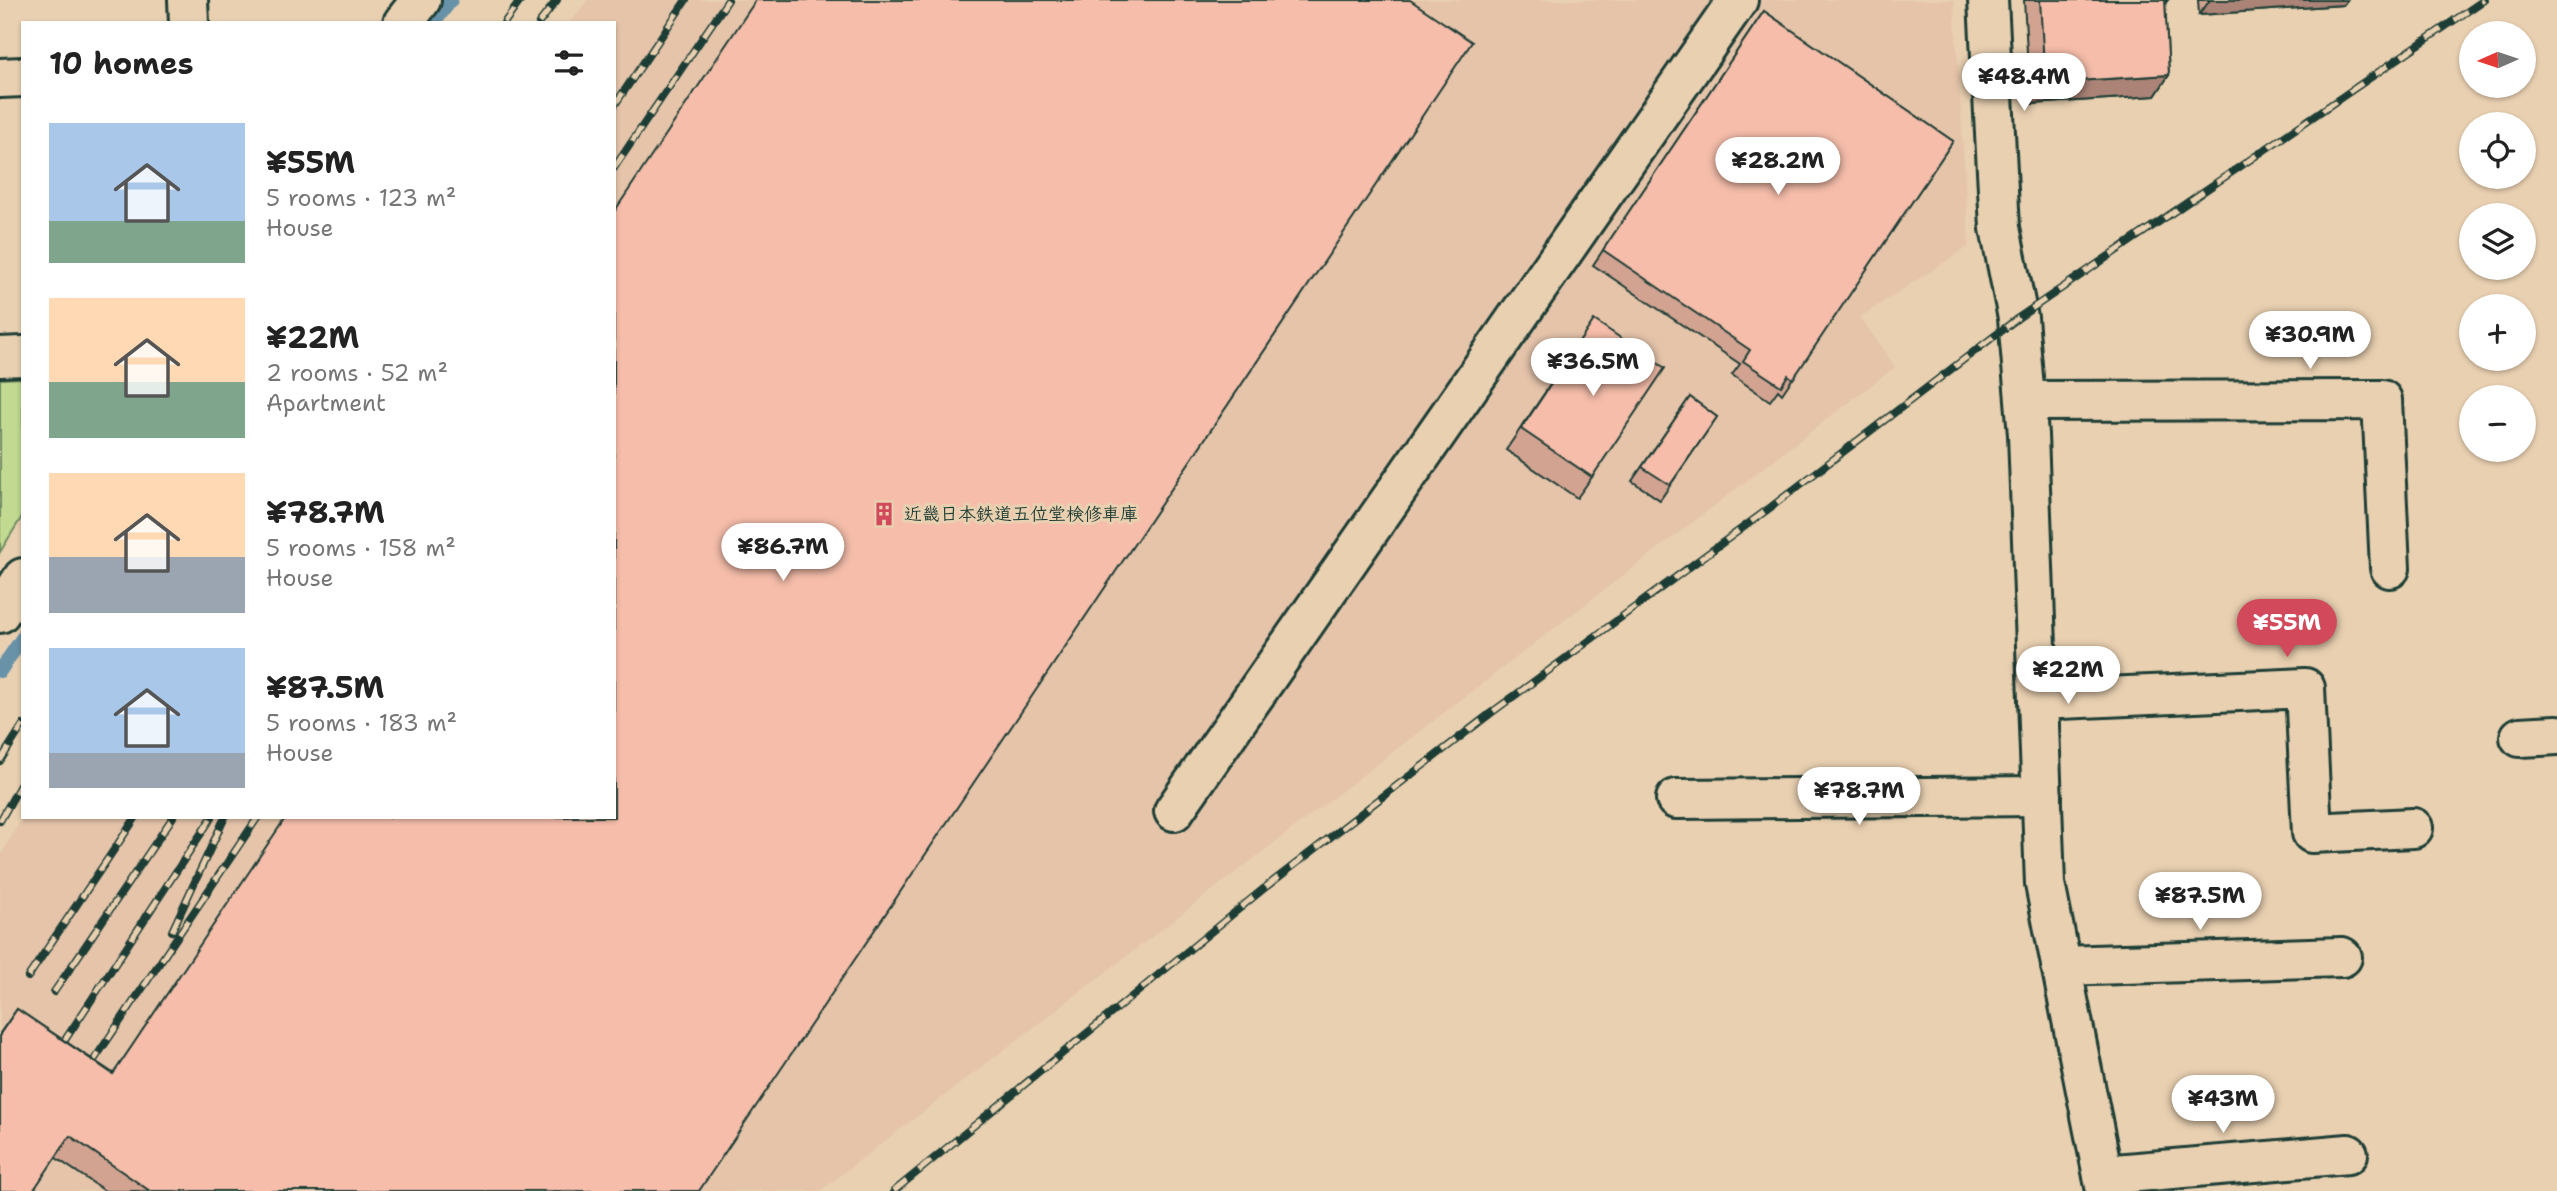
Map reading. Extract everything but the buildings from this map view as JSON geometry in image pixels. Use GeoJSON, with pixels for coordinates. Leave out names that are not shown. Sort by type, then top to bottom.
{"type":"FeatureCollection","features":[{"type":"Feature","properties":{"kind":"street"},"geometry":{"type":"LineString","coordinates":[[188,0],[189,21]]}},
{"type":"Feature","properties":{"kind":"street"},"geometry":{"type":"LineString","coordinates":[[405,21],[421,0]]}},
{"type":"Feature","properties":{"kind":"street"},"geometry":{"type":"LineString","coordinates":[[1174,811],[1738,0]]}},
{"type":"Feature","properties":{"kind":"street"},"geometry":{"type":"LineString","coordinates":[[1988,0],[2000,228],[2018,318],[2026,401],[2045,884],[2105,1183],[2348,1154]]}},
{"type":"Feature","properties":{"kind":"street"},"geometry":{"type":"LineString","coordinates":[[0,78],[21,77]]}},
{"type":"Feature","properties":{"kind":"street"},"geometry":{"type":"LineString","coordinates":[[0,357],[21,356]]}},
{"type":"Feature","properties":{"kind":"street"},"geometry":{"type":"LineString","coordinates":[[2026,401],[2382,400],[2390,568]]}},
{"type":"Feature","properties":{"kind":"street"},"geometry":{"type":"LineString","coordinates":[[0,614],[21,581]]}},
{"type":"Feature","properties":{"kind":"street"},"geometry":{"type":"LineString","coordinates":[[2038,700],[2305,688],[2312,833],[2413,828]]}},
{"type":"Feature","properties":{"kind":"street"},"geometry":{"type":"LineString","coordinates":[[2519,737],[2557,735]]}},
{"type":"Feature","properties":{"kind":"street"},"geometry":{"type":"LineString","coordinates":[[1676,799],[2042,796]]}},
{"type":"Feature","properties":{"kind":"street"},"geometry":{"type":"LineString","coordinates":[[2061,966],[2342,957]]}},
{"type":"Feature","properties":{"kind":"shaded area"},"geometry":{"type":"Polygon","coordinates":[[[588,0],[1954,0],[1969,246],[1860,317],[1895,367],[820,1191],[0,1191],[0,857],[21,819],[616,819],[616,21],[572,21],[588,0]]]}},
{"type":"Feature","properties":{"kind":"green space"},"geometry":{"type":"Polygon","coordinates":[[[21,378],[21,518],[0,552],[0,379],[21,378]]]}},
{"type":"Feature","properties":{"kind":"waterway"},"geometry":{"type":"LineString","coordinates":[[435,21],[451,0]]}},
{"type":"Feature","properties":{"kind":"waterway"},"geometry":{"type":"LineString","coordinates":[[0,671],[21,640]]}},
{"type":"Feature","properties":{"kind":"railway"},"geometry":{"type":"LineString","coordinates":[[505,21],[521,0]]}},
{"type":"Feature","properties":{"kind":"railway"},"geometry":{"type":"LineString","coordinates":[[541,21],[557,0]]}},
{"type":"Feature","properties":{"kind":"railway"},"geometry":{"type":"LineString","coordinates":[[616,103],[686,0]]}},
{"type":"Feature","properties":{"kind":"railway"},"geometry":{"type":"LineString","coordinates":[[616,165],[728,0]]}},
{"type":"Feature","properties":{"kind":"railway"},"geometry":{"type":"LineString","coordinates":[[894,1191],[1267,886],[1491,713],[1771,507],[2018,318],[2484,0]]}},
{"type":"Feature","properties":{"kind":"railway"},"geometry":{"type":"LineString","coordinates":[[0,761],[21,728]]}},
{"type":"Feature","properties":{"kind":"railway"},"geometry":{"type":"LineString","coordinates":[[0,821],[21,784]]}},
{"type":"Feature","properties":{"kind":"railway"},"geometry":{"type":"LineString","coordinates":[[28,977],[135,819]]}},
{"type":"Feature","properties":{"kind":"railway"},"geometry":{"type":"LineString","coordinates":[[54,992],[172,819]]}},
{"type":"Feature","properties":{"kind":"railway"},"geometry":{"type":"LineString","coordinates":[[61,1046],[211,819]]}},
{"type":"Feature","properties":{"kind":"railway"},"geometry":{"type":"LineString","coordinates":[[172,931],[224,819]]}},
{"type":"Feature","properties":{"kind":"railway"},"geometry":{"type":"LineString","coordinates":[[90,1066],[257,819]]}},
{"type":"Feature","properties":{"kind":"place","name":"近畿日本鉄道五位堂検修車庫"},"geometry":{"type":"Point","coordinates":[884,514]}}]}
